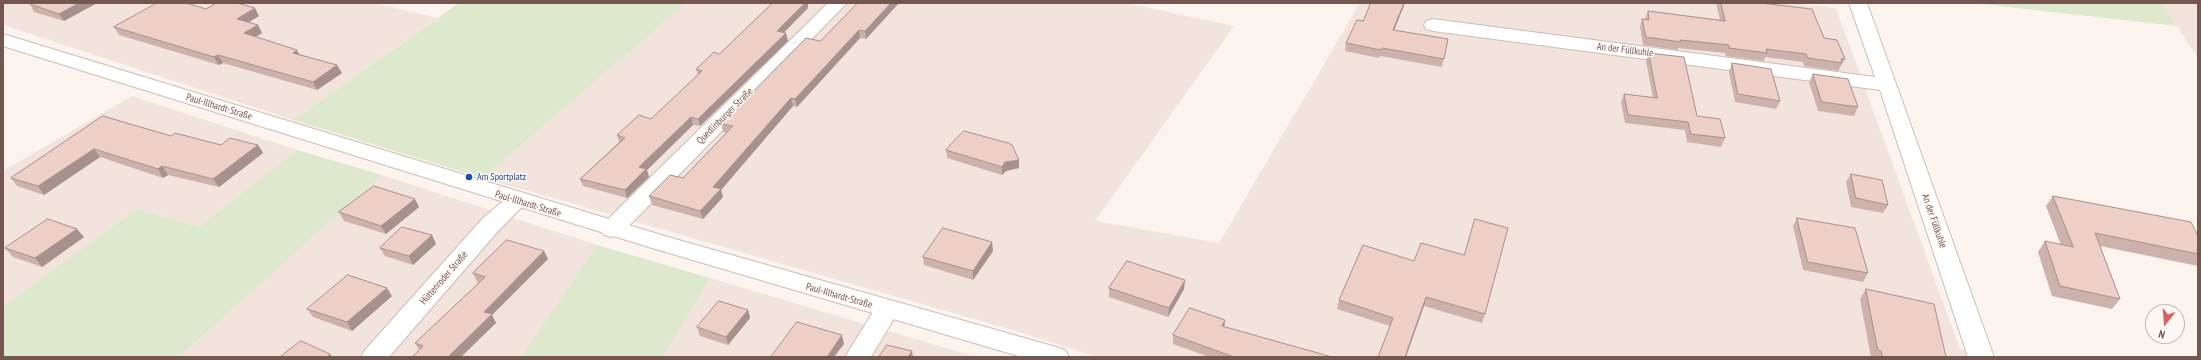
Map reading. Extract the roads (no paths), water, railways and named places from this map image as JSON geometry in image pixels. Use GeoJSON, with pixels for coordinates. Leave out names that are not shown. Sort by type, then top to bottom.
{"type":"FeatureCollection","features":[{"type":"Feature","properties":{"kind":"street","name":"Quedlinburger Straße"},"geometry":{"type":"LineString","coordinates":[[612,229],[838,3]]}},
{"type":"Feature","properties":{"kind":"street","name":"An der Füllkuhle"},"geometry":{"type":"LineString","coordinates":[[1858,3],[1888,85],[1981,357]]}},
{"type":"Feature","properties":{"kind":"street","name":"An der Füllkuhle"},"geometry":{"type":"LineString","coordinates":[[1433,25],[1888,85]]}},
{"type":"Feature","properties":{"kind":"street","name":"Paul-Illhardt-Straße"},"geometry":{"type":"LineString","coordinates":[[3,40],[517,201],[887,310],[1056,357]]}},
{"type":"Feature","properties":{"kind":"street","name":"Hüttenroder Straße"},"geometry":{"type":"LineString","coordinates":[[374,357],[491,224],[517,201]]}},
{"type":"Feature","properties":{"kind":"street"},"geometry":{"type":"LineString","coordinates":[[858,357],[887,310]]}},
{"type":"Feature","properties":{"kind":"place","name":"Am Sportplatz"},"geometry":{"type":"Point","coordinates":[469,177]}}]}
